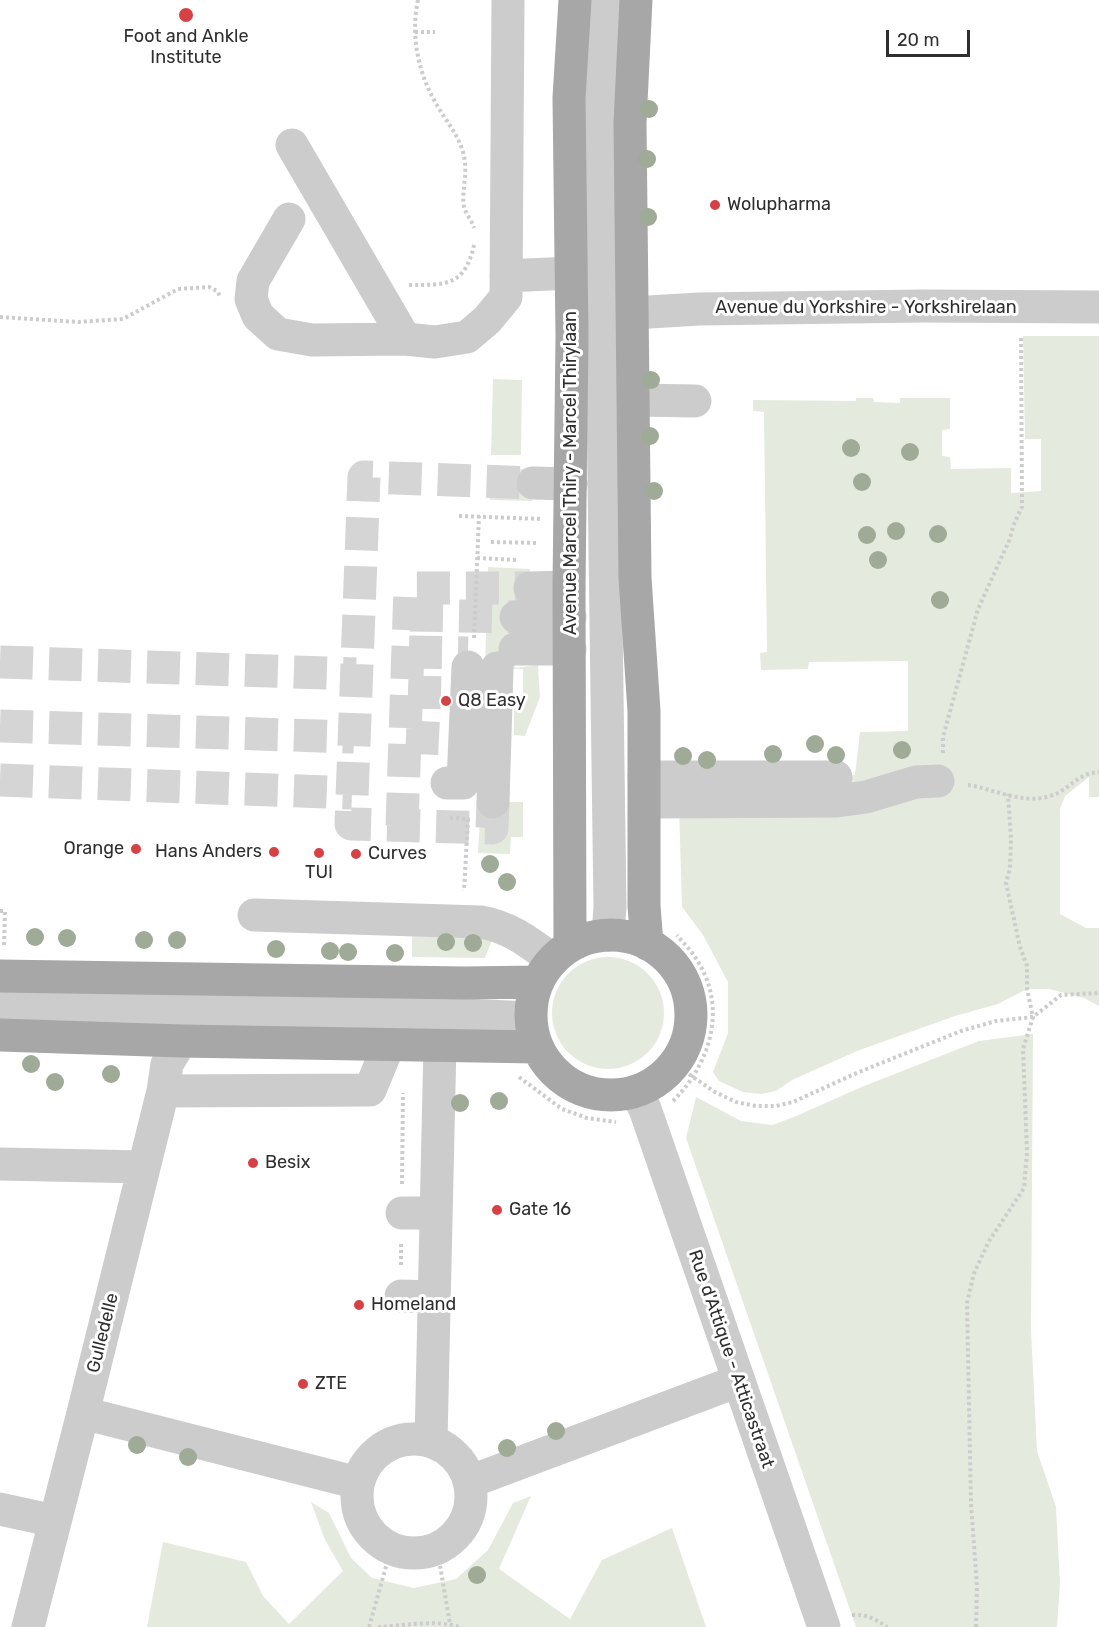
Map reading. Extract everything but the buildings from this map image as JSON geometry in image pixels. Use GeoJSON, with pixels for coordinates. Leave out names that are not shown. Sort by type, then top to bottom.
{"type":"FeatureCollection","features":[{"type":"Feature","properties":{"kind":"main road","name":"Avenue Marcel Thiry - Marcel Thirylaan"},"geometry":{"type":"LineString","coordinates":[[554,963],[570,649],[572,273],[569,98],[575,0]]}},
{"type":"Feature","properties":{"kind":"main road"},"geometry":{"type":"LineString","coordinates":[[554,963],[532,1000],[534,1033],[545,1062],[556,1075],[578,1088],[603,1095],[620,1095],[642,1103],[657,1080],[684,1070],[683,1049],[690,1015],[688,998],[683,981],[662,954],[661,938],[644,906],[652,789],[635,578],[630,123],[636,0]]}},
{"type":"Feature","properties":{"kind":"main road"},"geometry":{"type":"LineString","coordinates":[[2,964],[464,983],[554,963],[588,939],[608,935],[661,938]]}},
{"type":"Feature","properties":{"kind":"main road"},"geometry":{"type":"LineString","coordinates":[[0,1035],[181,1041],[440,1044],[534,1033]]}},
{"type":"Feature","properties":{"kind":"street"},"geometry":{"type":"LineString","coordinates":[[289,219],[254,281],[251,299],[258,316],[278,334],[312,340],[405,339],[435,342],[467,337],[487,320],[506,297],[508,0]]}},
{"type":"Feature","properties":{"kind":"street","name":"Avenue Marcel Thiry - Marcel Thirylaan"},"geometry":{"type":"LineString","coordinates":[[604,0],[599,119],[610,907],[608,935]]}},
{"type":"Feature","properties":{"kind":"street"},"geometry":{"type":"LineString","coordinates":[[292,145],[405,339]]}},
{"type":"Feature","properties":{"kind":"street"},"geometry":{"type":"LineString","coordinates":[[506,276],[572,273]]}},
{"type":"Feature","properties":{"kind":"street","name":"Avenue du Yorkshire - Yorkshirelaan"},"geometry":{"type":"LineString","coordinates":[[633,313],[699,309],[1099,307]]}},
{"type":"Feature","properties":{"kind":"street"},"geometry":{"type":"LineString","coordinates":[[634,400],[695,401]]}},
{"type":"Feature","properties":{"kind":"street"},"geometry":{"type":"LineString","coordinates":[[533,483],[571,484]]}},
{"type":"Feature","properties":{"kind":"street"},"geometry":{"type":"LineString","coordinates":[[528,574],[570,602]]}},
{"type":"Feature","properties":{"kind":"street"},"geometry":{"type":"LineString","coordinates":[[516,616],[570,602]]}},
{"type":"Feature","properties":{"kind":"street"},"geometry":{"type":"LineString","coordinates":[[478,669],[570,649]]}},
{"type":"Feature","properties":{"kind":"street"},"geometry":{"type":"LineString","coordinates":[[447,783],[463,783],[456,739],[478,669]]}},
{"type":"Feature","properties":{"kind":"street"},"geometry":{"type":"LineString","coordinates":[[478,669],[493,802]]}},
{"type":"Feature","properties":{"kind":"street"},"geometry":{"type":"LineString","coordinates":[[652,789],[836,777]]}},
{"type":"Feature","properties":{"kind":"street"},"geometry":{"type":"LineString","coordinates":[[652,789],[837,801],[866,797],[916,782],[940,781]]}},
{"type":"Feature","properties":{"kind":"street"},"geometry":{"type":"LineString","coordinates":[[254,915],[481,922],[497,925],[524,938],[554,963]]}},
{"type":"Feature","properties":{"kind":"street"},"geometry":{"type":"LineString","coordinates":[[0,1005],[464,1015],[534,1033]]}},
{"type":"Feature","properties":{"kind":"street","name":"Gulledelle"},"geometry":{"type":"LineString","coordinates":[[28,1627],[163,1091],[167,1064],[181,1041]]}},
{"type":"Feature","properties":{"kind":"street"},"geometry":{"type":"LineString","coordinates":[[163,1091],[370,1090],[389,1044]]}},
{"type":"Feature","properties":{"kind":"street"},"geometry":{"type":"LineString","coordinates":[[431,1441],[440,1044]]}},
{"type":"Feature","properties":{"kind":"street","name":"Rue d'Attique - Atticastraat"},"geometry":{"type":"LineString","coordinates":[[642,1103],[738,1381],[836,1621]]}},
{"type":"Feature","properties":{"kind":"street"},"geometry":{"type":"LineString","coordinates":[[0,1164],[144,1167]]}},
{"type":"Feature","properties":{"kind":"street"},"geometry":{"type":"LineString","coordinates":[[402,1213],[435,1213]]}},
{"type":"Feature","properties":{"kind":"street"},"geometry":{"type":"LineString","coordinates":[[401,1296],[434,1297]]}},
{"type":"Feature","properties":{"kind":"street"},"geometry":{"type":"LineString","coordinates":[[469,1482],[738,1381]]}},
{"type":"Feature","properties":{"kind":"street"},"geometry":{"type":"LineString","coordinates":[[83,1413],[358,1483]]}},
{"type":"Feature","properties":{"kind":"street"},"geometry":{"type":"LineString","coordinates":[[418,1439],[431,1441],[459,1461],[469,1482],[471,1495],[465,1521],[448,1541],[437,1548],[414,1553],[391,1549],[378,1540],[363,1522],[357,1499],[358,1483],[364,1467],[375,1454],[389,1444],[418,1439]]}},
{"type":"Feature","properties":{"kind":"street"},"geometry":{"type":"LineString","coordinates":[[0,1509],[55,1521]]}},
{"type":"Feature","properties":{"kind":"path"},"geometry":{"type":"LineString","coordinates":[[418,0],[415,32],[417,55],[432,97],[456,134],[463,152],[466,172],[465,207],[474,226],[474,235]]}},
{"type":"Feature","properties":{"kind":"path"},"geometry":{"type":"LineString","coordinates":[[415,32],[435,32]]}},
{"type":"Feature","properties":{"kind":"path"},"geometry":{"type":"LineString","coordinates":[[377,291],[409,285],[441,285],[455,281],[464,272],[475,243]]}},
{"type":"Feature","properties":{"kind":"path"},"geometry":{"type":"LineString","coordinates":[[0,317],[78,322],[123,320],[178,289],[208,287],[217,291],[224,300]]}},
{"type":"Feature","properties":{"kind":"path"},"geometry":{"type":"LineString","coordinates":[[1020,307],[1022,507],[978,609],[943,737],[940,781],[1040,799],[1053,796],[1068,788],[1086,773],[1099,772]]}},
{"type":"Feature","properties":{"kind":"path"},"geometry":{"type":"LineString","coordinates":[[459,516],[542,519]]}},
{"type":"Feature","properties":{"kind":"path"},"geometry":{"type":"LineString","coordinates":[[478,669],[479,516]]}},
{"type":"Feature","properties":{"kind":"path"},"geometry":{"type":"LineString","coordinates":[[491,542],[543,543]]}},
{"type":"Feature","properties":{"kind":"path"},"geometry":{"type":"LineString","coordinates":[[477,558],[528,574]]}},
{"type":"Feature","properties":{"kind":"path"},"geometry":{"type":"LineString","coordinates":[[976,1627],[977,1587],[971,1504],[967,1303],[974,1273],[989,1240],[1024,1188],[1027,1152],[1023,1049],[1032,1017],[1027,988],[1027,966],[1020,947],[1006,883],[1010,868],[1011,839],[1008,794]]}},
{"type":"Feature","properties":{"kind":"path"},"geometry":{"type":"LineString","coordinates":[[450,818],[468,819],[464,882]]}},
{"type":"Feature","properties":{"kind":"path"},"geometry":{"type":"LineString","coordinates":[[0,911],[5,911],[2,964]]}},
{"type":"Feature","properties":{"kind":"path"},"geometry":{"type":"LineString","coordinates":[[512,1071],[562,1109],[587,1118],[618,1122],[642,1103],[665,1108],[684,1070],[702,1063],[711,1039],[713,1010],[706,979],[696,958],[661,938]]}},
{"type":"Feature","properties":{"kind":"path"},"geometry":{"type":"LineString","coordinates":[[684,1070],[715,1092],[735,1102],[756,1106],[776,1106],[794,1102],[859,1072],[961,1031],[996,1021],[1032,1017],[1061,995],[1099,993]]}},
{"type":"Feature","properties":{"kind":"path"},"geometry":{"type":"LineString","coordinates":[[401,1296],[403,1091]]}},
{"type":"Feature","properties":{"kind":"path"},"geometry":{"type":"LineString","coordinates":[[437,1548],[450,1624]]}},
{"type":"Feature","properties":{"kind":"path"},"geometry":{"type":"LineString","coordinates":[[369,1627],[391,1549]]}},
{"type":"Feature","properties":{"kind":"path"},"geometry":{"type":"LineString","coordinates":[[836,1621],[863,1614],[887,1627]]}},
{"type":"Feature","properties":{"kind":"path"},"geometry":{"type":"LineString","coordinates":[[378,1627],[450,1624],[459,1627]]}},
{"type":"Feature","properties":{"kind":"shaded area"},"geometry":{"type":"Polygon","coordinates":[[[1023,336],[1099,336],[1099,797],[1089,797],[1089,777],[1065,796],[1060,809],[1060,914],[1086,928],[1099,928],[1099,1006],[1084,998],[1049,989],[1027,989],[998,1004],[955,1016],[857,1051],[792,1080],[776,1091],[761,1094],[743,1092],[719,1081],[713,1072],[728,1033],[728,982],[703,935],[682,907],[679,808],[855,793],[842,777],[855,775],[860,732],[908,731],[908,661],[809,662],[808,669],[761,670],[760,653],[767,652],[764,412],[753,411],[753,400],[856,401],[856,398],[873,398],[874,402],[900,403],[900,398],[950,398],[950,429],[942,430],[942,456],[950,457],[951,469],[1011,468],[1011,493],[1041,491],[1041,439],[1025,439],[1023,336]]]}},
{"type":"Feature","properties":{"kind":"shaded area"},"geometry":{"type":"Polygon","coordinates":[[[493,379],[522,380],[521,455],[491,455],[493,379]]]}},
{"type":"Feature","properties":{"kind":"shaded area"},"geometry":{"type":"Polygon","coordinates":[[[491,467],[521,469],[533,467],[532,501],[490,500],[491,467]]]}},
{"type":"Feature","properties":{"kind":"shaded area"},"geometry":{"type":"Polygon","coordinates":[[[488,567],[530,569],[529,602],[516,603],[515,668],[538,665],[540,697],[525,736],[514,735],[514,702],[523,701],[523,669],[485,668],[488,567]]]}},
{"type":"Feature","properties":{"kind":"shaded area"},"geometry":{"type":"Polygon","coordinates":[[[481,802],[523,802],[523,837],[511,837],[510,854],[478,853],[481,802]]]}},
{"type":"Feature","properties":{"kind":"shaded area"},"geometry":{"type":"Polygon","coordinates":[[[412,934],[493,937],[485,958],[412,957],[412,934]]]}},
{"type":"Feature","properties":{"kind":"shaded area"},"geometry":{"type":"Polygon","coordinates":[[[608,957],[629,961],[647,974],[660,992],[664,1013],[660,1034],[647,1052],[629,1065],[608,1069],[587,1065],[569,1052],[556,1034],[552,1013],[556,992],[569,974],[587,961],[608,957]]]}},
{"type":"Feature","properties":{"kind":"shaded area"},"geometry":{"type":"Polygon","coordinates":[[[1033,1034],[1031,1330],[1037,1451],[1056,1507],[1060,1584],[1057,1627],[856,1627],[686,1138],[696,1097],[741,1121],[772,1125],[979,1041],[1033,1034]]]}},
{"type":"Feature","properties":{"kind":"shaded area"},"geometry":{"type":"Polygon","coordinates":[[[531,1496],[499,1569],[570,1619],[602,1560],[672,1528],[706,1627],[147,1627],[163,1542],[246,1562],[263,1596],[289,1624],[343,1571],[325,1540],[311,1502],[329,1513],[351,1558],[372,1578],[414,1588],[456,1579],[488,1550],[513,1503],[531,1496]]]}},
{"type":"Feature","properties":{"kind":"tunnel"},"geometry":{"type":"LineString","coordinates":[[493,802],[492,828],[351,824],[364,477],[533,483]]}},
{"type":"Feature","properties":{"kind":"tunnel"},"geometry":{"type":"LineString","coordinates":[[402,826],[410,588],[530,588]]}},
{"type":"Feature","properties":{"kind":"tunnel"},"geometry":{"type":"LineString","coordinates":[[410,615],[516,617]]}},
{"type":"Feature","properties":{"kind":"tunnel"},"geometry":{"type":"LineString","coordinates":[[409,652],[468,653]]}},
{"type":"Feature","properties":{"kind":"tunnel"},"geometry":{"type":"LineString","coordinates":[[0,662],[356,674]]}},
{"type":"Feature","properties":{"kind":"tunnel"},"geometry":{"type":"LineString","coordinates":[[408,692],[449,693]]}},
{"type":"Feature","properties":{"kind":"tunnel"},"geometry":{"type":"LineString","coordinates":[[0,726],[354,737]]}},
{"type":"Feature","properties":{"kind":"tunnel"},"geometry":{"type":"LineString","coordinates":[[406,737],[448,739]]}},
{"type":"Feature","properties":{"kind":"tunnel"},"geometry":{"type":"LineString","coordinates":[[0,780],[352,793]]}},
{"type":"Feature","properties":{"kind":"place","name":"Foot and Ankle Institute"},"geometry":{"type":"Point","coordinates":[186,15]}},
{"type":"Feature","properties":{"kind":"place","name":"Wolupharma"},"geometry":{"type":"Point","coordinates":[715,205]}},
{"type":"Feature","properties":{"kind":"place","name":"Q8 Easy"},"geometry":{"type":"Point","coordinates":[446,701]}},
{"type":"Feature","properties":{"kind":"place","name":"Orange"},"geometry":{"type":"Point","coordinates":[136,849]}},
{"type":"Feature","properties":{"kind":"place","name":"Hans Anders"},"geometry":{"type":"Point","coordinates":[274,852]}},
{"type":"Feature","properties":{"kind":"place","name":"TUI"},"geometry":{"type":"Point","coordinates":[319,853]}},
{"type":"Feature","properties":{"kind":"place","name":"Curves"},"geometry":{"type":"Point","coordinates":[356,854]}},
{"type":"Feature","properties":{"kind":"place","name":"Besix"},"geometry":{"type":"Point","coordinates":[253,1163]}},
{"type":"Feature","properties":{"kind":"place","name":"Gate 16"},"geometry":{"type":"Point","coordinates":[497,1210]}},
{"type":"Feature","properties":{"kind":"place","name":"Homeland"},"geometry":{"type":"Point","coordinates":[359,1305]}},
{"type":"Feature","properties":{"kind":"place","name":"ZTE"},"geometry":{"type":"Point","coordinates":[303,1384]}}]}
